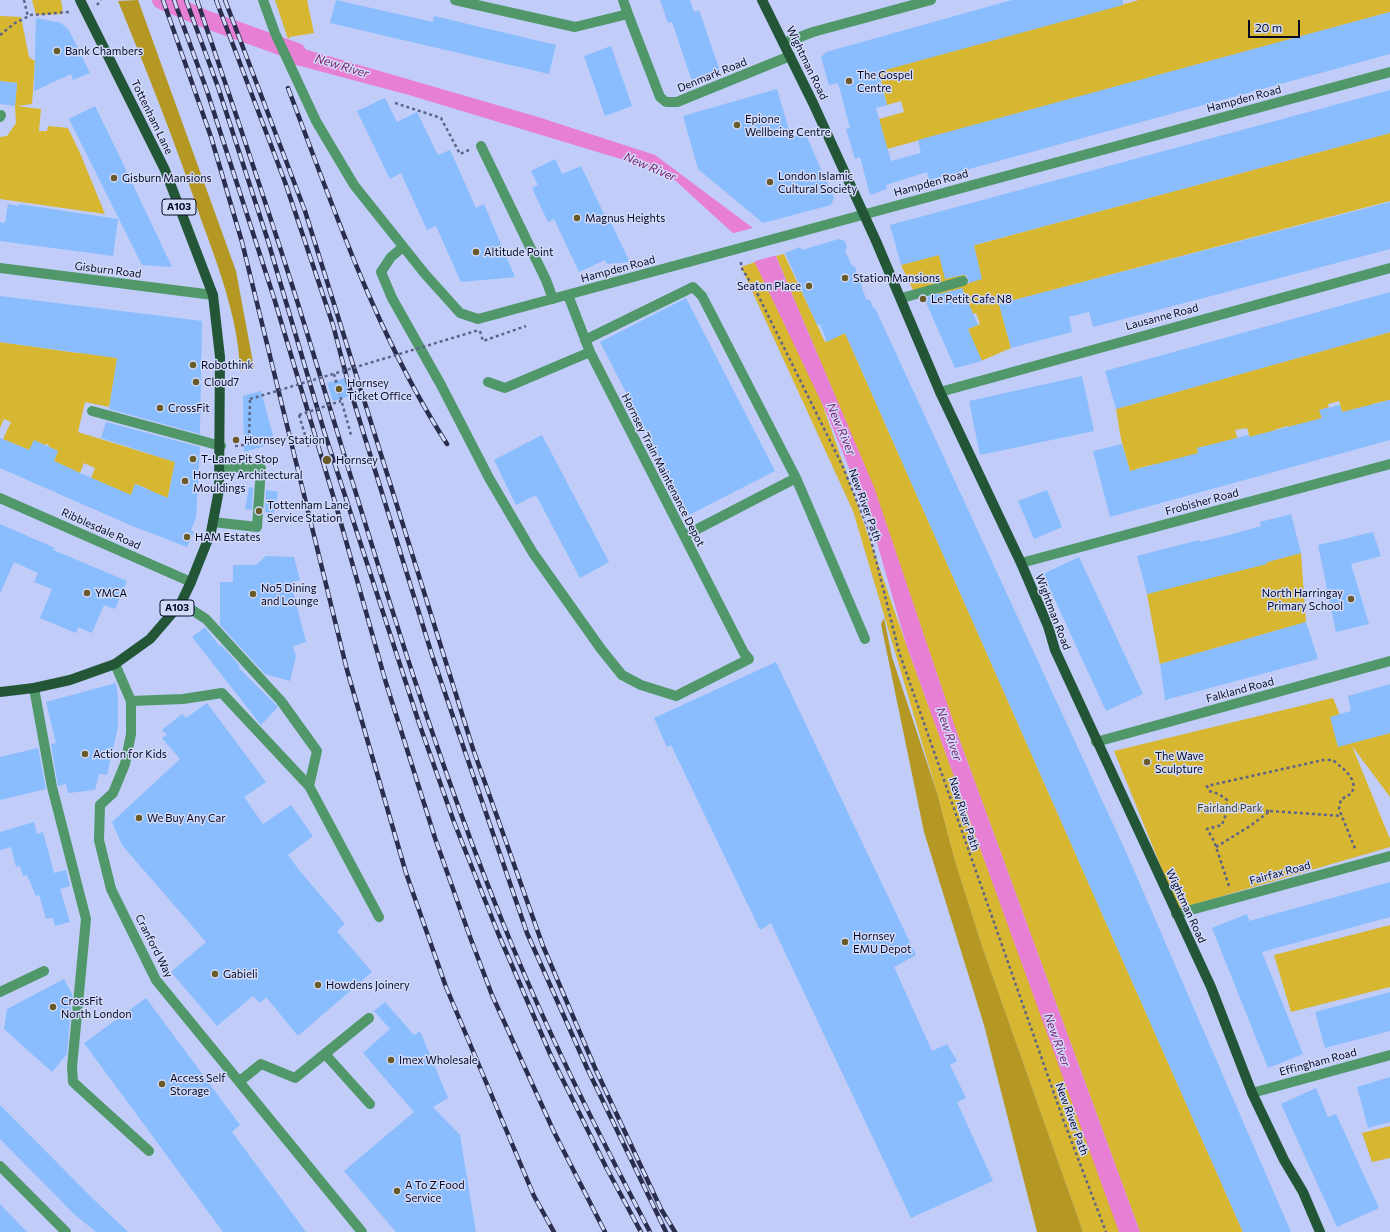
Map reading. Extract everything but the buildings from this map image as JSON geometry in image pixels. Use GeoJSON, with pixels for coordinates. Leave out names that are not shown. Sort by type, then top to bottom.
{"type":"FeatureCollection","features":[{"type":"Feature","properties":{"kind":"main road","name":"Tottenham Lane"},"geometry":{"type":"LineString","coordinates":[[0,692],[34,688],[70,680],[115,664],[150,638],[180,603],[200,564],[213,522],[219,490],[221,446],[220,357],[213,295],[165,170],[80,0]]}},
{"type":"Feature","properties":{"kind":"main road","name":"Wightman Road"},"geometry":{"type":"LineString","coordinates":[[762,0],[813,103],[864,214],[902,298],[940,392],[1021,563],[1048,626],[1055,650],[1096,742],[1124,803],[1135,822],[1176,914],[1211,987],[1252,1093],[1284,1160],[1303,1192],[1320,1232]]}},
{"type":"Feature","properties":{"kind":"street"},"geometry":{"type":"LineString","coordinates":[[263,0],[275,33],[316,121],[354,185],[404,247]]}},
{"type":"Feature","properties":{"kind":"street"},"geometry":{"type":"LineString","coordinates":[[454,0],[575,27],[628,14]]}},
{"type":"Feature","properties":{"kind":"street","name":"Denmark Road"},"geometry":{"type":"LineString","coordinates":[[623,0],[660,97],[666,102],[677,102],[790,56]]}},
{"type":"Feature","properties":{"kind":"street"},"geometry":{"type":"LineString","coordinates":[[784,43],[813,32],[931,0]]}},
{"type":"Feature","properties":{"kind":"street","name":"Hampden Road"},"geometry":{"type":"LineString","coordinates":[[404,247],[460,313],[478,319],[1390,72]]}},
{"type":"Feature","properties":{"kind":"street"},"geometry":{"type":"LineString","coordinates":[[481,146],[546,280],[553,299]]}},
{"type":"Feature","properties":{"kind":"street","name":"Hornsey Train Maintenance Depot"},"geometry":{"type":"LineString","coordinates":[[404,247],[391,257],[381,272],[392,298],[441,385],[489,478],[534,553],[601,649],[622,675],[641,685],[676,696],[749,659],[744,653],[590,352],[568,295]]}},
{"type":"Feature","properties":{"kind":"street","name":"Gisburn Road"},"geometry":{"type":"LineString","coordinates":[[0,268],[213,295]]}},
{"type":"Feature","properties":{"kind":"street","name":"Lausanne Road"},"geometry":{"type":"LineString","coordinates":[[940,392],[1390,268]]}},
{"type":"Feature","properties":{"kind":"street"},"geometry":{"type":"LineString","coordinates":[[902,298],[963,281]]}},
{"type":"Feature","properties":{"kind":"street"},"geometry":{"type":"LineString","coordinates":[[585,340],[693,287],[702,296],[796,478],[865,638]]}},
{"type":"Feature","properties":{"kind":"street"},"geometry":{"type":"LineString","coordinates":[[488,382],[505,388],[590,352]]}},
{"type":"Feature","properties":{"kind":"street"},"geometry":{"type":"LineString","coordinates":[[92,411],[221,446]]}},
{"type":"Feature","properties":{"kind":"street","name":"Frobisher Road"},"geometry":{"type":"LineString","coordinates":[[1021,563],[1390,464]]}},
{"type":"Feature","properties":{"kind":"street"},"geometry":{"type":"LineString","coordinates":[[213,522],[257,527],[261,468],[220,467]]}},
{"type":"Feature","properties":{"kind":"street"},"geometry":{"type":"LineString","coordinates":[[684,536],[796,478]]}},
{"type":"Feature","properties":{"kind":"street","name":"Ribblesdale Road"},"geometry":{"type":"LineString","coordinates":[[0,498],[191,582]]}},
{"type":"Feature","properties":{"kind":"street"},"geometry":{"type":"LineString","coordinates":[[180,603],[206,619],[281,701],[317,751],[309,786]]}},
{"type":"Feature","properties":{"kind":"street","name":"Falkland Road"},"geometry":{"type":"LineString","coordinates":[[1096,742],[1390,661]]}},
{"type":"Feature","properties":{"kind":"street","name":"Cranford Way"},"geometry":{"type":"LineString","coordinates":[[115,664],[132,701],[131,734],[125,764],[113,793],[100,805],[99,840],[111,889],[156,980],[362,1232]]}},
{"type":"Feature","properties":{"kind":"street"},"geometry":{"type":"LineString","coordinates":[[34,688],[52,787],[86,919],[72,1067],[73,1082],[149,1151]]}},
{"type":"Feature","properties":{"kind":"street"},"geometry":{"type":"LineString","coordinates":[[132,701],[183,700],[222,693],[309,786],[379,917]]}},
{"type":"Feature","properties":{"kind":"street","name":"Fairfax Road"},"geometry":{"type":"LineString","coordinates":[[1176,914],[1390,856]]}},
{"type":"Feature","properties":{"kind":"street"},"geometry":{"type":"LineString","coordinates":[[0,992],[44,971]]}},
{"type":"Feature","properties":{"kind":"street"},"geometry":{"type":"LineString","coordinates":[[240,1082],[261,1064],[295,1078],[369,1018]]}},
{"type":"Feature","properties":{"kind":"street"},"geometry":{"type":"LineString","coordinates":[[325,1054],[370,1104]]}},
{"type":"Feature","properties":{"kind":"street","name":"Effingham Road"},"geometry":{"type":"LineString","coordinates":[[1252,1093],[1390,1055]]}},
{"type":"Feature","properties":{"kind":"street"},"geometry":{"type":"LineString","coordinates":[[0,1166],[66,1232]]}},
{"type":"Feature","properties":{"kind":"path"},"geometry":{"type":"LineString","coordinates":[[24,0],[28,17]]}},
{"type":"Feature","properties":{"kind":"path"},"geometry":{"type":"LineString","coordinates":[[0,35],[15,23],[31,15],[70,12]]}},
{"type":"Feature","properties":{"kind":"path"},"geometry":{"type":"LineString","coordinates":[[395,103],[441,118],[460,154],[481,146]]}},
{"type":"Feature","properties":{"kind":"path","name":"New River Path"},"geometry":{"type":"LineString","coordinates":[[742,261],[741,267],[757,293],[842,465],[868,528],[899,652],[1061,1112],[1106,1232]]}},
{"type":"Feature","properties":{"kind":"path"},"geometry":{"type":"LineString","coordinates":[[249,445],[250,399],[479,330],[483,341],[526,326]]}},
{"type":"Feature","properties":{"kind":"path"},"geometry":{"type":"LineString","coordinates":[[334,374],[351,435]]}},
{"type":"Feature","properties":{"kind":"path"},"geometry":{"type":"LineString","coordinates":[[309,448],[299,415],[341,400]]}},
{"type":"Feature","properties":{"kind":"path"},"geometry":{"type":"LineString","coordinates":[[1232,898],[1216,847],[1207,829],[1222,825],[1226,814],[1227,800],[1219,794],[1209,791],[1207,786],[1323,760],[1332,760],[1349,772],[1353,779],[1352,789],[1348,797],[1341,800],[1339,809],[1362,864]]}},
{"type":"Feature","properties":{"kind":"path"},"geometry":{"type":"LineString","coordinates":[[1227,808],[1342,816]]}},
{"type":"Feature","properties":{"kind":"path"},"geometry":{"type":"LineString","coordinates":[[1216,847],[1250,826],[1270,811]]}},
{"type":"Feature","properties":{"kind":"green space"},"geometry":{"type":"Polygon","coordinates":[[[32,0],[61,0],[63,14],[36,15],[32,0]]]}},
{"type":"Feature","properties":{"kind":"green space"},"geometry":{"type":"Polygon","coordinates":[[[275,0],[307,0],[314,33],[290,37],[288,39],[275,0]]]}},
{"type":"Feature","properties":{"kind":"green space"},"geometry":{"type":"Polygon","coordinates":[[[1139,0],[1390,0],[1390,12],[887,149],[879,119],[904,112],[901,101],[887,105],[879,71],[1139,0]]]}},
{"type":"Feature","properties":{"kind":"green space"},"geometry":{"type":"Polygon","coordinates":[[[0,16],[21,17],[29,57],[35,61],[32,104],[17,106],[41,109],[39,131],[47,131],[48,126],[68,128],[105,214],[0,199],[0,137],[7,136],[16,123],[15,106],[17,83],[0,81],[0,16]]]}},
{"type":"Feature","properties":{"kind":"green space"},"geometry":{"type":"Polygon","coordinates":[[[1390,133],[1390,201],[999,304],[1011,348],[981,361],[968,329],[980,324],[976,313],[957,321],[937,291],[970,283],[968,276],[913,290],[901,265],[1390,133]]]}},
{"type":"Feature","properties":{"kind":"green space"},"geometry":{"type":"Polygon","coordinates":[[[784,254],[825,342],[845,333],[1243,1232],[1140,1232],[957,733],[873,486],[776,256],[784,254]]]}},
{"type":"Feature","properties":{"kind":"green space"},"geometry":{"type":"Polygon","coordinates":[[[758,261],[822,403],[906,644],[1120,1232],[1083,1232],[983,949],[955,861],[937,793],[853,511],[741,267],[758,261]]]}},
{"type":"Feature","properties":{"kind":"green space"},"geometry":{"type":"Polygon","coordinates":[[[81,331],[98,355],[117,358],[128,337],[116,367],[109,407],[85,402],[78,432],[175,462],[167,501],[146,488],[135,484],[131,495],[91,478],[95,468],[84,463],[80,473],[54,461],[58,451],[49,447],[48,444],[29,450],[3,439],[11,422],[4,419],[0,428],[0,342],[78,353],[81,331]]]}},
{"type":"Feature","properties":{"kind":"green space"},"geometry":{"type":"Polygon","coordinates":[[[1390,332],[1390,401],[1373,404],[1348,433],[1339,401],[1328,404],[1329,407],[1319,410],[1322,418],[1292,442],[1288,426],[1274,430],[1277,441],[1270,449],[1266,433],[1256,435],[1255,455],[1247,428],[1235,430],[1238,440],[1219,464],[1214,444],[1197,448],[1202,469],[1159,482],[1155,464],[1136,469],[1135,489],[1121,439],[1116,409],[1390,332]]]}},
{"type":"Feature","properties":{"kind":"green space"},"geometry":{"type":"Polygon","coordinates":[[[1301,553],[1306,622],[1160,664],[1147,594],[1301,553]]]}},
{"type":"Feature","properties":{"kind":"green space","name":"Fairland Park"},"geometry":{"type":"Polygon","coordinates":[[[1333,698],[1351,743],[1390,733],[1390,797],[1352,746],[1390,839],[1390,847],[1178,909],[1114,751],[1333,698]]]}},
{"type":"Feature","properties":{"kind":"green space"},"geometry":{"type":"Polygon","coordinates":[[[1390,925],[1390,987],[1291,1012],[1274,955],[1390,925]]]}},
{"type":"Feature","properties":{"kind":"green space"},"geometry":{"type":"Polygon","coordinates":[[[1390,1126],[1390,1158],[1372,1162],[1362,1133],[1390,1126]]]}},
{"type":"Feature","properties":{"kind":"shaded area"},"geometry":{"type":"Polygon","coordinates":[[[138,0],[236,271],[254,368],[240,371],[239,352],[232,314],[221,276],[172,138],[118,1],[138,0]]]}},
{"type":"Feature","properties":{"kind":"shaded area"},"geometry":{"type":"Polygon","coordinates":[[[884,618],[892,657],[937,793],[955,861],[983,949],[1083,1232],[1037,1232],[984,1025],[924,832],[881,624],[884,618]]]}},
{"type":"Feature","properties":{"kind":"water"},"geometry":{"type":"Polygon","coordinates":[[[280,42],[538,117],[655,155],[769,240],[874,487],[957,733],[1140,1232],[1119,1232],[906,644],[872,525],[828,416],[747,246],[667,173],[409,95],[289,63],[280,42]]]}},
{"type":"Feature","properties":{"kind":"pier"},"geometry":{"type":"Polygon","coordinates":[[[756,227],[770,238],[777,255],[752,262],[745,247],[731,234],[756,227]]]}},
{"type":"Feature","properties":{"kind":"waterway","name":"New River"},"geometry":{"type":"LineString","coordinates":[[161,0],[205,19],[297,52]]}},
{"type":"Feature","properties":{"kind":"railway"},"geometry":{"type":"LineString","coordinates":[[163,0],[211,137],[242,242],[347,670],[406,873],[446,987],[534,1196],[554,1232]]}},
{"type":"Feature","properties":{"kind":"railway"},"geometry":{"type":"LineString","coordinates":[[174,0],[207,91],[274,298],[335,502],[386,683],[435,838],[492,995],[554,1132],[605,1232]]}},
{"type":"Feature","properties":{"kind":"railway"},"geometry":{"type":"LineString","coordinates":[[186,0],[218,87],[268,241],[324,431],[419,723],[454,822],[498,933],[551,1056],[607,1169],[641,1232]]}},
{"type":"Feature","properties":{"kind":"railway"},"geometry":{"type":"LineString","coordinates":[[197,0],[290,280],[397,626],[448,778],[521,967],[592,1120],[650,1232]]}},
{"type":"Feature","properties":{"kind":"railway"},"geometry":{"type":"LineString","coordinates":[[216,0],[285,182],[333,325],[349,386],[432,655],[527,933],[587,1068],[666,1232]]}},
{"type":"Feature","properties":{"kind":"railway"},"geometry":{"type":"LineString","coordinates":[[225,0],[305,211],[473,749],[543,946],[595,1068],[661,1209],[675,1232]]}},
{"type":"Feature","properties":{"kind":"railway"},"geometry":{"type":"LineString","coordinates":[[288,88],[340,225],[378,315],[399,359],[447,444]]}},
{"type":"Feature","properties":{"kind":"place","name":"Bank Chambers"},"geometry":{"type":"Point","coordinates":[57,51]}},
{"type":"Feature","properties":{"kind":"place","name":"The Gospel Centre"},"geometry":{"type":"Point","coordinates":[849,81]}},
{"type":"Feature","properties":{"kind":"place","name":"Epione Wellbeing Centre"},"geometry":{"type":"Point","coordinates":[737,125]}},
{"type":"Feature","properties":{"kind":"place","name":"Gisburn Mansions"},"geometry":{"type":"Point","coordinates":[114,178]}},
{"type":"Feature","properties":{"kind":"place","name":"London Islamic Cultural Society"},"geometry":{"type":"Point","coordinates":[770,182]}},
{"type":"Feature","properties":{"kind":"place","name":"Magnus Heights"},"geometry":{"type":"Point","coordinates":[577,218]}},
{"type":"Feature","properties":{"kind":"place","name":"Altitude Point"},"geometry":{"type":"Point","coordinates":[476,252]}},
{"type":"Feature","properties":{"kind":"place","name":"Station Mansions"},"geometry":{"type":"Point","coordinates":[845,278]}},
{"type":"Feature","properties":{"kind":"place","name":"Seaton Place"},"geometry":{"type":"Point","coordinates":[809,286]}},
{"type":"Feature","properties":{"kind":"place","name":"Le Petit Cafe N8"},"geometry":{"type":"Point","coordinates":[923,299]}},
{"type":"Feature","properties":{"kind":"place","name":"Robothink"},"geometry":{"type":"Point","coordinates":[193,365]}},
{"type":"Feature","properties":{"kind":"place","name":"Cloud7"},"geometry":{"type":"Point","coordinates":[196,382]}},
{"type":"Feature","properties":{"kind":"place","name":"Hornsey Ticket Office"},"geometry":{"type":"Point","coordinates":[339,389]}},
{"type":"Feature","properties":{"kind":"place","name":"CrossFit"},"geometry":{"type":"Point","coordinates":[160,408]}},
{"type":"Feature","properties":{"kind":"place","name":"Hornsey Station"},"geometry":{"type":"Point","coordinates":[236,440]}},
{"type":"Feature","properties":{"kind":"place","name":"T-Lane Pit Stop"},"geometry":{"type":"Point","coordinates":[193,459]}},
{"type":"Feature","properties":{"kind":"place","name":"Hornsey"},"geometry":{"type":"Point","coordinates":[327,460]}},
{"type":"Feature","properties":{"kind":"place","name":"Hornsey Architectural Mouldings"},"geometry":{"type":"Point","coordinates":[185,481]}},
{"type":"Feature","properties":{"kind":"place","name":"Tottenham Lane Service Station"},"geometry":{"type":"Point","coordinates":[259,511]}},
{"type":"Feature","properties":{"kind":"place","name":"HAM Estates"},"geometry":{"type":"Point","coordinates":[187,537]}},
{"type":"Feature","properties":{"kind":"place","name":"YMCA"},"geometry":{"type":"Point","coordinates":[87,593]}},
{"type":"Feature","properties":{"kind":"place","name":"No5 Dining and Lounge"},"geometry":{"type":"Point","coordinates":[253,594]}},
{"type":"Feature","properties":{"kind":"place","name":"North Harringay Primary School"},"geometry":{"type":"Point","coordinates":[1351,599]}},
{"type":"Feature","properties":{"kind":"place","name":"Action for Kids"},"geometry":{"type":"Point","coordinates":[85,754]}},
{"type":"Feature","properties":{"kind":"place","name":"The Wave Sculpture"},"geometry":{"type":"Point","coordinates":[1147,762]}},
{"type":"Feature","properties":{"kind":"place","name":"We Buy Any Car"},"geometry":{"type":"Point","coordinates":[139,818]}},
{"type":"Feature","properties":{"kind":"place","name":"Hornsey EMU Depot"},"geometry":{"type":"Point","coordinates":[845,942]}},
{"type":"Feature","properties":{"kind":"place","name":"Gabieli"},"geometry":{"type":"Point","coordinates":[215,974]}},
{"type":"Feature","properties":{"kind":"place","name":"Howdens Joinery"},"geometry":{"type":"Point","coordinates":[318,985]}},
{"type":"Feature","properties":{"kind":"place","name":"CrossFit North London"},"geometry":{"type":"Point","coordinates":[53,1007]}},
{"type":"Feature","properties":{"kind":"place","name":"Imex Wholesale"},"geometry":{"type":"Point","coordinates":[391,1060]}},
{"type":"Feature","properties":{"kind":"place","name":"Access Self Storage"},"geometry":{"type":"Point","coordinates":[162,1084]}},
{"type":"Feature","properties":{"kind":"place","name":"A To Z Food Service"},"geometry":{"type":"Point","coordinates":[397,1191]}}]}
